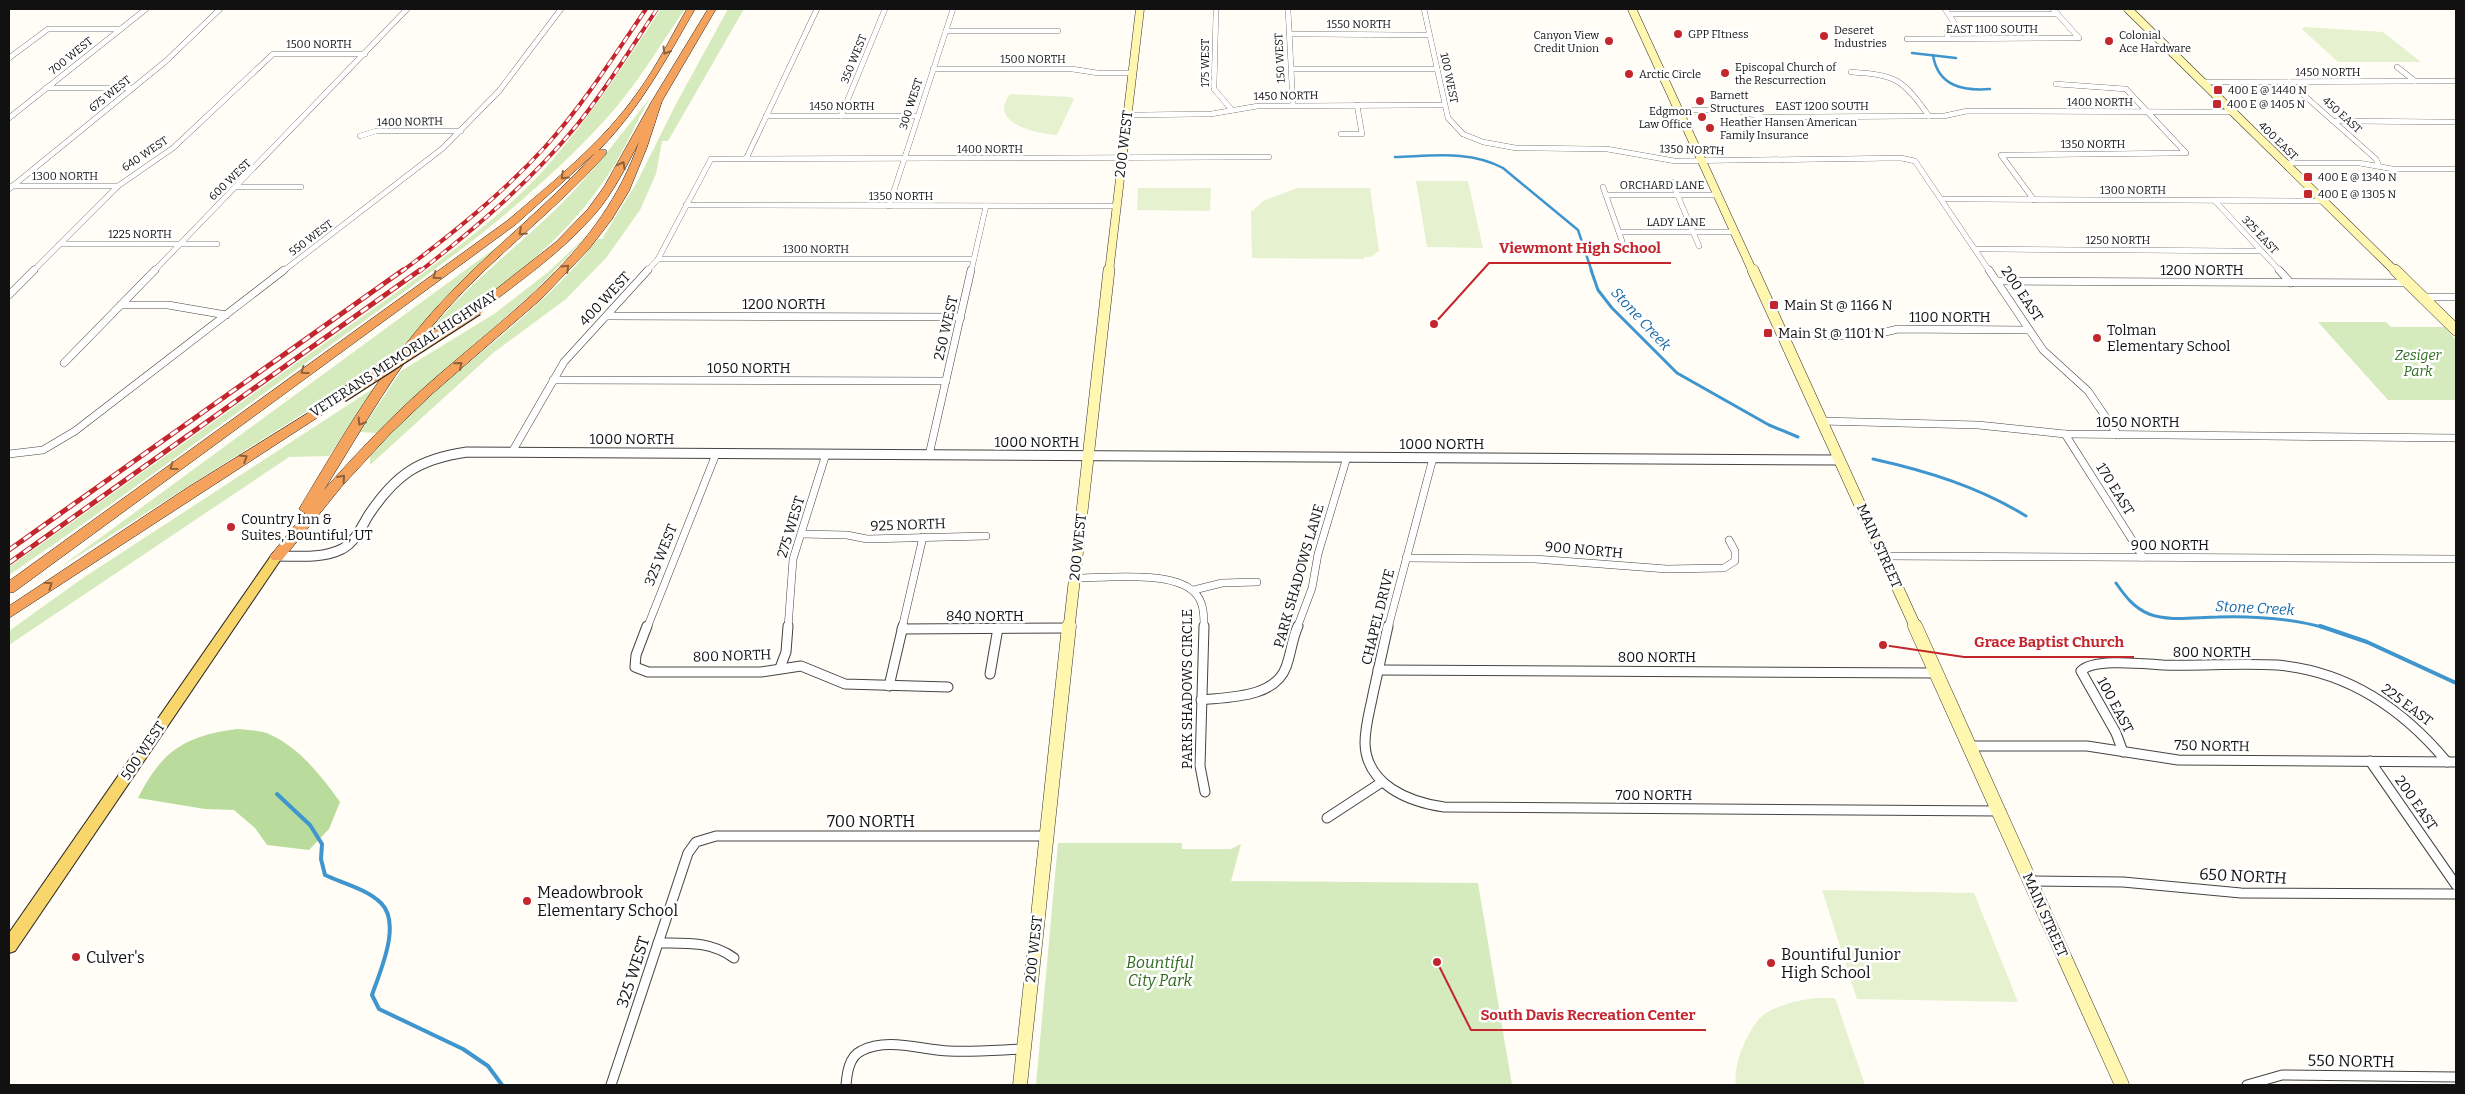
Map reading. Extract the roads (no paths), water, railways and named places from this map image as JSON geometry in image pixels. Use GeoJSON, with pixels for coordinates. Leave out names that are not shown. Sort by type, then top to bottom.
{"type":"FeatureCollection","features":[{"type":"Feature","properties":{"kind":"highway"},"geometry":{"type":"LineString","coordinates":[[277,556],[373,402],[419,336],[463,286],[588,168],[618,131],[692,9]]}},
{"type":"Feature","properties":{"kind":"highway","name":"VETERANS MEMORIAL HIGHWAY"},"geometry":{"type":"LineString","coordinates":[[9,613],[168,507],[477,309],[560,244],[592,211],[609,188],[657,100],[712,9]]}},
{"type":"Feature","properties":{"kind":"highway"},"geometry":{"type":"LineString","coordinates":[[277,556],[342,478],[402,414],[531,302],[574,260],[608,217],[624,192],[643,149],[657,100]]}},
{"type":"Feature","properties":{"kind":"highway"},"geometry":{"type":"LineString","coordinates":[[9,588],[510,222],[586,156],[635,104]]}},
{"type":"Feature","properties":{"kind":"main road","name":"200 WEST"},"geometry":{"type":"LineString","coordinates":[[1020,1085],[1087,456],[1140,9]]}},
{"type":"Feature","properties":{"kind":"main road","name":"MAIN STREET"},"geometry":{"type":"LineString","coordinates":[[1632,9],[1883,556],[2122,1085]]}},
{"type":"Feature","properties":{"kind":"main road","name":"400 EAST"},"geometry":{"type":"LineString","coordinates":[[2128,9],[2456,330]]}},
{"type":"Feature","properties":{"kind":"main road","name":"500 WEST"},"geometry":{"type":"LineString","coordinates":[[9,946],[277,556]]}},
{"type":"Feature","properties":{"kind":"street","name":"700 WEST"},"geometry":{"type":"LineString","coordinates":[[9,118],[146,9]]}},
{"type":"Feature","properties":{"kind":"street","name":"675 WEST"},"geometry":{"type":"LineString","coordinates":[[10,188],[189,41],[220,9]]}},
{"type":"Feature","properties":{"kind":"street","name":"600 WEST"},"geometry":{"type":"LineString","coordinates":[[64,363],[178,244],[237,187],[407,9]]}},
{"type":"Feature","properties":{"kind":"street","name":"550 WEST"},"geometry":{"type":"LineString","coordinates":[[9,454],[44,450],[75,431],[443,148],[499,91],[561,9]]}},
{"type":"Feature","properties":{"kind":"street"},"geometry":{"type":"LineString","coordinates":[[746,159],[817,9]]}},
{"type":"Feature","properties":{"kind":"street","name":"350 WEST"},"geometry":{"type":"LineString","coordinates":[[842,116],[885,9]]}},
{"type":"Feature","properties":{"kind":"street","name":"300 WEST"},"geometry":{"type":"LineString","coordinates":[[889,206],[953,9]]}},
{"type":"Feature","properties":{"kind":"street","name":"175 WEST"},"geometry":{"type":"LineString","coordinates":[[1216,9],[1214,90],[1232,110]]}},
{"type":"Feature","properties":{"kind":"street","name":"150 WEST"},"geometry":{"type":"LineString","coordinates":[[1288,9],[1293,106]]}},
{"type":"Feature","properties":{"kind":"street","name":"100 WEST"},"geometry":{"type":"LineString","coordinates":[[1424,9],[1444,105],[1450,122],[1459,131],[1473,139]]}},
{"type":"Feature","properties":{"kind":"street"},"geometry":{"type":"LineString","coordinates":[[1945,9],[1956,24],[1947,32],[1948,39]]}},
{"type":"Feature","properties":{"kind":"street"},"geometry":{"type":"LineString","coordinates":[[2053,9],[2058,14]]}},
{"type":"Feature","properties":{"kind":"street"},"geometry":{"type":"LineString","coordinates":[[1950,14],[2058,14]]}},
{"type":"Feature","properties":{"kind":"street","name":"EAST 1100 SOUTH"},"geometry":{"type":"LineString","coordinates":[[1907,39],[2077,39],[2079,37],[2058,14]]}},
{"type":"Feature","properties":{"kind":"street"},"geometry":{"type":"LineString","coordinates":[[9,58],[48,29],[120,29]]}},
{"type":"Feature","properties":{"kind":"street"},"geometry":{"type":"LineString","coordinates":[[946,31],[1058,31]]}},
{"type":"Feature","properties":{"kind":"street","name":"1550 NORTH"},"geometry":{"type":"LineString","coordinates":[[1289,34],[1429,34]]}},
{"type":"Feature","properties":{"kind":"street","name":"1500 NORTH"},"geometry":{"type":"LineString","coordinates":[[273,54],[365,54]]}},
{"type":"Feature","properties":{"kind":"street","name":"640 WEST"},"geometry":{"type":"LineString","coordinates":[[9,295],[130,175],[173,148],[273,54]]}},
{"type":"Feature","properties":{"kind":"street"},"geometry":{"type":"LineString","coordinates":[[2398,67],[2415,82]]}},
{"type":"Feature","properties":{"kind":"street","name":"1500 NORTH"},"geometry":{"type":"LineString","coordinates":[[933,69],[1072,69],[1098,72],[1133,72]]}},
{"type":"Feature","properties":{"kind":"street"},"geometry":{"type":"LineString","coordinates":[[1291,69],[1437,69]]}},
{"type":"Feature","properties":{"kind":"street"},"geometry":{"type":"LineString","coordinates":[[1850,72],[1879,74],[1899,80],[1908,87],[1929,116]]}},
{"type":"Feature","properties":{"kind":"street","name":"1450 NORTH"},"geometry":{"type":"LineString","coordinates":[[2202,82],[2454,82]]}},
{"type":"Feature","properties":{"kind":"street","name":"450 EAST"},"geometry":{"type":"LineString","coordinates":[[2289,82],[2376,159],[2379,166]]}},
{"type":"Feature","properties":{"kind":"street"},"geometry":{"type":"LineString","coordinates":[[2056,84],[2123,88],[2149,112]]}},
{"type":"Feature","properties":{"kind":"street"},"geometry":{"type":"LineString","coordinates":[[46,88],[133,88]]}},
{"type":"Feature","properties":{"kind":"street"},"geometry":{"type":"LineString","coordinates":[[1342,134],[1362,134],[1358,105]]}},
{"type":"Feature","properties":{"kind":"street","name":"1450 NORTH"},"geometry":{"type":"LineString","coordinates":[[1128,115],[1205,114],[1252,106],[1444,105]]}},
{"type":"Feature","properties":{"kind":"street","name":"EAST 1200 SOUTH"},"geometry":{"type":"LineString","coordinates":[[1678,110],[1734,110],[1757,116],[1948,116],[1967,111]]}},
{"type":"Feature","properties":{"kind":"street","name":"1400 NORTH"},"geometry":{"type":"LineString","coordinates":[[1967,111],[2233,112]]}},
{"type":"Feature","properties":{"kind":"street","name":"1350 NORTH"},"geometry":{"type":"LineString","coordinates":[[2034,200],[2000,155],[2186,153],[2149,112]]}},
{"type":"Feature","properties":{"kind":"street","name":"1450 NORTH"},"geometry":{"type":"LineString","coordinates":[[766,116],[918,116]]}},
{"type":"Feature","properties":{"kind":"street"},"geometry":{"type":"LineString","coordinates":[[2333,121],[2456,122]]}},
{"type":"Feature","properties":{"kind":"street","name":"1400 NORTH"},"geometry":{"type":"LineString","coordinates":[[360,136],[376,131],[461,131]]}},
{"type":"Feature","properties":{"kind":"street","name":"1350 NORTH"},"geometry":{"type":"LineString","coordinates":[[1473,139],[1495,146],[1607,150],[1659,160],[1702,161],[1782,158],[1913,160]]}},
{"type":"Feature","properties":{"kind":"street","name":"1400 NORTH"},"geometry":{"type":"LineString","coordinates":[[711,160],[1269,156]]}},
{"type":"Feature","properties":{"kind":"street","name":"400 WEST"},"geometry":{"type":"LineString","coordinates":[[512,452],[564,362],[658,259],[711,160]]}},
{"type":"Feature","properties":{"kind":"street","name":"200 EAST"},"geometry":{"type":"LineString","coordinates":[[1913,160],[1919,165],[2047,355],[2088,391],[2118,435]]}},
{"type":"Feature","properties":{"kind":"street"},"geometry":{"type":"LineString","coordinates":[[2285,163],[2360,163],[2399,169],[2456,169]]}},
{"type":"Feature","properties":{"kind":"street"},"geometry":{"type":"LineString","coordinates":[[1672,182],[1699,246]]}},
{"type":"Feature","properties":{"kind":"street","name":"1300 NORTH"},"geometry":{"type":"LineString","coordinates":[[10,188],[118,186]]}},
{"type":"Feature","properties":{"kind":"street"},"geometry":{"type":"LineString","coordinates":[[237,187],[301,187]]}},
{"type":"Feature","properties":{"kind":"street"},"geometry":{"type":"LineString","coordinates":[[1603,188],[1622,241]]}},
{"type":"Feature","properties":{"kind":"street","name":"ORCHARD LANE"},"geometry":{"type":"LineString","coordinates":[[1606,195],[1717,195]]}},
{"type":"Feature","properties":{"kind":"street","name":"1300 NORTH"},"geometry":{"type":"LineString","coordinates":[[1942,200],[2324,201]]}},
{"type":"Feature","properties":{"kind":"street","name":"325 EAST"},"geometry":{"type":"LineString","coordinates":[[2215,200],[2291,283]]}},
{"type":"Feature","properties":{"kind":"street","name":"1350 NORTH"},"geometry":{"type":"LineString","coordinates":[[686,205],[1117,206]]}},
{"type":"Feature","properties":{"kind":"street","name":"250 WEST"},"geometry":{"type":"LineString","coordinates":[[929,455],[986,206]]}},
{"type":"Feature","properties":{"kind":"street","name":"LADY LANE"},"geometry":{"type":"LineString","coordinates":[[1619,232],[1734,232]]}},
{"type":"Feature","properties":{"kind":"street","name":"1225 NORTH"},"geometry":{"type":"LineString","coordinates":[[62,244],[217,244]]}},
{"type":"Feature","properties":{"kind":"street","name":"1250 NORTH"},"geometry":{"type":"LineString","coordinates":[[1975,249],[2261,251]]}},
{"type":"Feature","properties":{"kind":"street","name":"1300 NORTH"},"geometry":{"type":"LineString","coordinates":[[658,259],[974,259]]}},
{"type":"Feature","properties":{"kind":"street","name":"1200 NORTH"},"geometry":{"type":"LineString","coordinates":[[1996,281],[2408,283]]}},
{"type":"Feature","properties":{"kind":"street"},"geometry":{"type":"LineString","coordinates":[[2422,297],[2456,297]]}},
{"type":"Feature","properties":{"kind":"street"},"geometry":{"type":"LineString","coordinates":[[121,305],[168,305],[226,315]]}},
{"type":"Feature","properties":{"kind":"street","name":"1200 NORTH"},"geometry":{"type":"LineString","coordinates":[[607,316],[961,317]]}},
{"type":"Feature","properties":{"kind":"street","name":"1100 NORTH"},"geometry":{"type":"LineString","coordinates":[[1782,336],[1869,336],[1898,329],[2029,330]]}},
{"type":"Feature","properties":{"kind":"street","name":"1050 NORTH"},"geometry":{"type":"LineString","coordinates":[[553,380],[946,381]]}},
{"type":"Feature","properties":{"kind":"street","name":"1050 NORTH"},"geometry":{"type":"LineString","coordinates":[[1821,421],[1988,426],[2065,434],[2456,438]]}},
{"type":"Feature","properties":{"kind":"street","name":"170 EAST"},"geometry":{"type":"LineString","coordinates":[[2065,434],[2143,557]]}},
{"type":"Feature","properties":{"kind":"street","name":"1000 NORTH"},"geometry":{"type":"LineString","coordinates":[[277,556],[319,556],[341,549],[355,538],[387,487],[404,473],[425,461],[458,453],[1839,460]]}},
{"type":"Feature","properties":{"kind":"street","name":"325 WEST"},"geometry":{"type":"LineString","coordinates":[[635,667],[636,655],[716,454]]}},
{"type":"Feature","properties":{"kind":"street","name":"275 WEST"},"geometry":{"type":"LineString","coordinates":[[780,668],[786,652],[792,566],[826,454]]}},
{"type":"Feature","properties":{"kind":"street","name":"PARK SHADOWS LANE"},"geometry":{"type":"LineString","coordinates":[[1201,700],[1254,693],[1271,685],[1282,674],[1289,658],[1294,635],[1312,588],[1318,554],[1347,458]]}},
{"type":"Feature","properties":{"kind":"street","name":"CHAPEL DRIVE"},"geometry":{"type":"LineString","coordinates":[[1382,782],[1368,757],[1365,740],[1378,670],[1433,458]]}},
{"type":"Feature","properties":{"kind":"street","name":"925 NORTH"},"geometry":{"type":"LineString","coordinates":[[801,534],[847,534],[867,539],[986,536]]}},
{"type":"Feature","properties":{"kind":"street"},"geometry":{"type":"LineString","coordinates":[[889,686],[923,538]]}},
{"type":"Feature","properties":{"kind":"street","name":"900 NORTH"},"geometry":{"type":"LineString","coordinates":[[1406,558],[1535,559],[1656,569],[1717,569],[1729,566],[1735,560],[1735,551],[1729,540]]}},
{"type":"Feature","properties":{"kind":"street","name":"900 NORTH"},"geometry":{"type":"LineString","coordinates":[[1883,556],[2456,558]]}},
{"type":"Feature","properties":{"kind":"street","name":"PARK SHADOWS CIRCLE"},"geometry":{"type":"LineString","coordinates":[[1074,578],[1170,579],[1194,590],[1202,601],[1204,614],[1200,771],[1205,792]]}},
{"type":"Feature","properties":{"kind":"street"},"geometry":{"type":"LineString","coordinates":[[1194,590],[1212,584],[1258,582]]}},
{"type":"Feature","properties":{"kind":"street"},"geometry":{"type":"LineString","coordinates":[[990,674],[998,628]]}},
{"type":"Feature","properties":{"kind":"street","name":"840 NORTH"},"geometry":{"type":"LineString","coordinates":[[902,629],[1069,628]]}},
{"type":"Feature","properties":{"kind":"street","name":"800 NORTH"},"geometry":{"type":"LineString","coordinates":[[2081,671],[2085,667],[2092,665],[2268,665],[2305,669],[2342,681]]}},
{"type":"Feature","properties":{"kind":"street","name":"800 NORTH"},"geometry":{"type":"LineString","coordinates":[[635,667],[648,672],[761,672],[801,666],[839,682],[889,686],[948,687]]}},
{"type":"Feature","properties":{"kind":"street","name":"800 NORTH"},"geometry":{"type":"LineString","coordinates":[[1378,670],[1936,673]]}},
{"type":"Feature","properties":{"kind":"street","name":"100 EAST"},"geometry":{"type":"LineString","coordinates":[[2081,671],[2116,733],[2123,752]]}},
{"type":"Feature","properties":{"kind":"street","name":"225 EAST"},"geometry":{"type":"LineString","coordinates":[[2342,681],[2375,697],[2405,717],[2452,762]]}},
{"type":"Feature","properties":{"kind":"street","name":"750 NORTH"},"geometry":{"type":"LineString","coordinates":[[1969,746],[2087,746],[2178,760],[2452,762]]}},
{"type":"Feature","properties":{"kind":"street","name":"200 EAST"},"geometry":{"type":"LineString","coordinates":[[2370,761],[2456,885]]}},
{"type":"Feature","properties":{"kind":"street"},"geometry":{"type":"LineString","coordinates":[[1327,818],[1382,782]]}},
{"type":"Feature","properties":{"kind":"street","name":"700 NORTH"},"geometry":{"type":"LineString","coordinates":[[1382,782],[1410,800],[1444,807],[1998,811]]}},
{"type":"Feature","properties":{"kind":"street","name":"700 NORTH"},"geometry":{"type":"LineString","coordinates":[[696,842],[716,836],[1046,836]]}},
{"type":"Feature","properties":{"kind":"street","name":"325 WEST"},"geometry":{"type":"LineString","coordinates":[[611,1085],[688,853],[696,842]]}},
{"type":"Feature","properties":{"kind":"street","name":"650 NORTH"},"geometry":{"type":"LineString","coordinates":[[2030,881],[2123,882],[2241,893],[2456,894]]}},
{"type":"Feature","properties":{"kind":"street"},"geometry":{"type":"LineString","coordinates":[[658,943],[714,946],[725,950],[734,958]]}},
{"type":"Feature","properties":{"kind":"street"},"geometry":{"type":"LineString","coordinates":[[846,1085],[851,1063],[856,1055],[868,1049],[892,1047],[947,1051],[1024,1049]]}},
{"type":"Feature","properties":{"kind":"street","name":"550 NORTH"},"geometry":{"type":"LineString","coordinates":[[2247,1085],[2282,1075],[2456,1077]]}},
{"type":"Feature","properties":{"kind":"waterway"},"geometry":{"type":"LineString","coordinates":[[1912,53],[1933,55]]}},
{"type":"Feature","properties":{"kind":"waterway"},"geometry":{"type":"LineString","coordinates":[[1933,55],[1956,58]]}},
{"type":"Feature","properties":{"kind":"waterway"},"geometry":{"type":"LineString","coordinates":[[1933,55],[1940,74],[1954,85],[1962,88],[1990,89]]}},
{"type":"Feature","properties":{"kind":"waterway","name":"Stone Creek"},"geometry":{"type":"LineString","coordinates":[[1395,157],[1464,156],[1490,162],[1503,168],[1578,230],[1592,272]]}},
{"type":"Feature","properties":{"kind":"waterway","name":"Stone Creek"},"geometry":{"type":"LineString","coordinates":[[1591,270],[1598,290],[1612,308],[1677,373],[1769,425],[1798,437]]}},
{"type":"Feature","properties":{"kind":"waterway","name":"Stone Creek"},"geometry":{"type":"LineString","coordinates":[[1873,459],[1913,469],[1971,488],[2026,516]]}},
{"type":"Feature","properties":{"kind":"waterway","name":"Stone Creek"},"geometry":{"type":"LineString","coordinates":[[2116,583],[2134,605],[2149,614],[2166,618],[2258,617],[2299,622],[2325,628]]}},
{"type":"Feature","properties":{"kind":"waterway","name":"Stone Creek"},"geometry":{"type":"LineString","coordinates":[[2320,626],[2367,642],[2456,683]]}},
{"type":"Feature","properties":{"kind":"waterway"},"geometry":{"type":"LineString","coordinates":[[277,794],[310,825],[322,844],[321,859],[325,875],[369,894],[381,903],[387,912],[390,923],[387,948],[372,995],[379,1009],[463,1049],[488,1066],[502,1085]]}},
{"type":"Feature","properties":{"kind":"railway"},"geometry":{"type":"LineString","coordinates":[[401,272],[476,213],[512,181],[545,147],[585,97],[646,9]]}},
{"type":"Feature","properties":{"kind":"railway"},"geometry":{"type":"LineString","coordinates":[[419,272],[502,203],[559,146],[598,97],[657,9]]}},
{"type":"Feature","properties":{"kind":"railway"},"geometry":{"type":"LineString","coordinates":[[9,550],[403,270]]}},
{"type":"Feature","properties":{"kind":"railway"},"geometry":{"type":"LineString","coordinates":[[9,563],[420,270]]}},
{"type":"Feature","properties":{"kind":"place","name":"GPP FItness"},"geometry":{"type":"Point","coordinates":[1678,34]}},
{"type":"Feature","properties":{"kind":"place","name":"Deseret Industries"},"geometry":{"type":"Point","coordinates":[1824,36]}},
{"type":"Feature","properties":{"kind":"place","name":"Canyon View Credit Union"},"geometry":{"type":"Point","coordinates":[1609,41]}},
{"type":"Feature","properties":{"kind":"place","name":"Colonial Ace Hardware"},"geometry":{"type":"Point","coordinates":[2109,41]}},
{"type":"Feature","properties":{"kind":"place","name":"Episcopal Church of the Rescurrection"},"geometry":{"type":"Point","coordinates":[1725,73]}},
{"type":"Feature","properties":{"kind":"place","name":"Arctic Circle"},"geometry":{"type":"Point","coordinates":[1629,74]}},
{"type":"Feature","properties":{"kind":"place","name":"400 E @ 1440 N"},"geometry":{"type":"Point","coordinates":[2218,90]}},
{"type":"Feature","properties":{"kind":"place","name":"Barnett Structures"},"geometry":{"type":"Point","coordinates":[1700,101]}},
{"type":"Feature","properties":{"kind":"place","name":"400 E @ 1405 N"},"geometry":{"type":"Point","coordinates":[2217,104]}},
{"type":"Feature","properties":{"kind":"place","name":"Edgmon Law Office"},"geometry":{"type":"Point","coordinates":[1702,117]}},
{"type":"Feature","properties":{"kind":"place","name":"Heather Hansen American Family Insurance"},"geometry":{"type":"Point","coordinates":[1710,128]}},
{"type":"Feature","properties":{"kind":"place","name":"400 E @ 1340 N"},"geometry":{"type":"Point","coordinates":[2308,177]}},
{"type":"Feature","properties":{"kind":"place","name":"400 E @ 1305 N"},"geometry":{"type":"Point","coordinates":[2308,194]}},
{"type":"Feature","properties":{"kind":"place","name":"Main St @ 1166 N"},"geometry":{"type":"Point","coordinates":[1774,305]}},
{"type":"Feature","properties":{"kind":"place","name":"Viewmont High School"},"geometry":{"type":"Point","coordinates":[1434,324]}},
{"type":"Feature","properties":{"kind":"place","name":"Main St @ 1101 N"},"geometry":{"type":"Point","coordinates":[1768,333]}},
{"type":"Feature","properties":{"kind":"place","name":"Tolman Elementary School"},"geometry":{"type":"Point","coordinates":[2097,338]}},
{"type":"Feature","properties":{"kind":"place","name":"Country Inn & Suites, Bountiful, UT"},"geometry":{"type":"Point","coordinates":[231,527]}},
{"type":"Feature","properties":{"kind":"place","name":"Grace Baptist Church"},"geometry":{"type":"Point","coordinates":[1883,645]}},
{"type":"Feature","properties":{"kind":"place","name":"Meadowbrook Elementary School"},"geometry":{"type":"Point","coordinates":[527,901]}},
{"type":"Feature","properties":{"kind":"place","name":"Culver's"},"geometry":{"type":"Point","coordinates":[76,957]}},
{"type":"Feature","properties":{"kind":"place","name":"South Davis Recreation Center"},"geometry":{"type":"Point","coordinates":[1437,962]}},
{"type":"Feature","properties":{"kind":"place","name":"Bountiful Junior High School"},"geometry":{"type":"Point","coordinates":[1771,963]}},
{"type":"Feature","properties":{"kind":"park label","name":"Zesiger Park"},"geometry":{"type":"Point","coordinates":[2418,364]}},
{"type":"Feature","properties":{"kind":"park label","name":"Bountiful City Park"},"geometry":{"type":"Point","coordinates":[1160,971]}}]}
